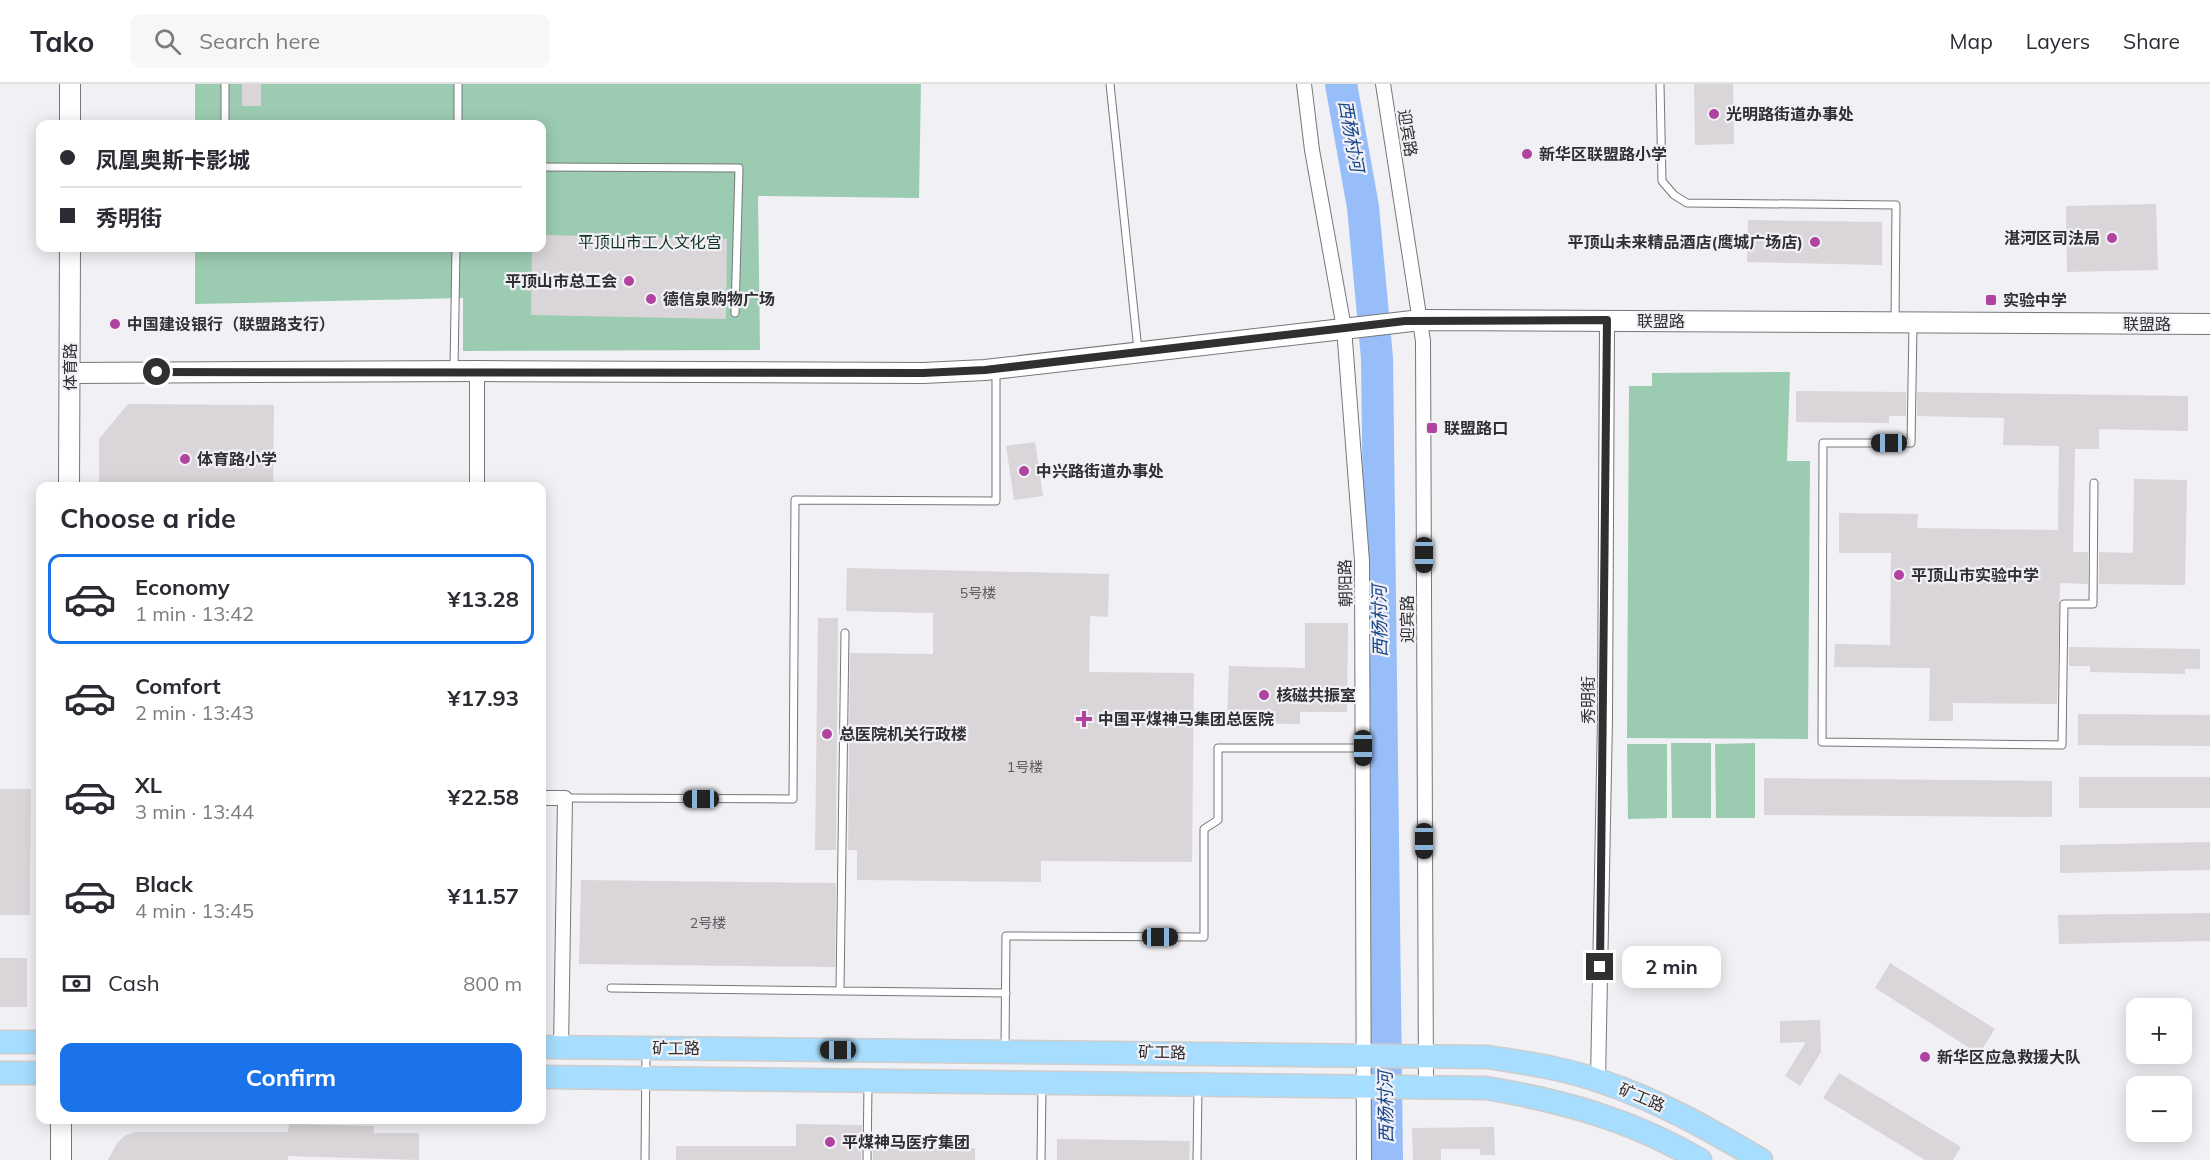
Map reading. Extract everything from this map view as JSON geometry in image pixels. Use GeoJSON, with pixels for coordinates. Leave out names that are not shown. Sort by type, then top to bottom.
{"type":"FeatureCollection","features":[{"type":"Feature","properties":{"kind":"main road"},"geometry":{"type":"LineString","coordinates":[[0,1042],[36,1042]]}},
{"type":"Feature","properties":{"kind":"main road","name":"矿工路"},"geometry":{"type":"LineString","coordinates":[[551,1047],[1488,1057],[1558,1069],[1598,1080],[1662,1105],[1761,1160]]}},
{"type":"Feature","properties":{"kind":"main road"},"geometry":{"type":"LineString","coordinates":[[0,1073],[36,1073]]}},
{"type":"Feature","properties":{"kind":"main road","name":"矿工路"},"geometry":{"type":"LineString","coordinates":[[546,1077],[1042,1081],[1486,1088],[1555,1100],[1621,1120],[1700,1160]]}},
{"type":"Feature","properties":{"kind":"street"},"geometry":{"type":"LineString","coordinates":[[70,84],[70,120]]}},
{"type":"Feature","properties":{"kind":"street","name":"朝阳路"},"geometry":{"type":"LineString","coordinates":[[1304,84],[1312,150],[1348,327],[1362,561],[1364,1160]]}},
{"type":"Feature","properties":{"kind":"street","name":"迎宾路"},"geometry":{"type":"LineString","coordinates":[[1383,84],[1413,320],[1423,341],[1415,1086]]}},
{"type":"Feature","properties":{"kind":"street","name":"体育路"},"geometry":{"type":"LineString","coordinates":[[69,482],[70,252]]}},
{"type":"Feature","properties":{"kind":"street","name":"联盟路"},"geometry":{"type":"LineString","coordinates":[[70,373],[477,371],[923,373],[996,369],[1413,320],[2210,324]]}},
{"type":"Feature","properties":{"kind":"street","name":"秀明街"},"geometry":{"type":"LineString","coordinates":[[1598,1080],[1605,718],[1607,320]]}},
{"type":"Feature","properties":{"kind":"street"},"geometry":{"type":"LineString","coordinates":[[477,371],[477,482]]}},
{"type":"Feature","properties":{"kind":"street"},"geometry":{"type":"LineString","coordinates":[[546,798],[565,798],[551,1047]]}},
{"type":"Feature","properties":{"kind":"street"},"geometry":{"type":"LineString","coordinates":[[61,1124],[61,1160]]}},
{"type":"Feature","properties":{"kind":"lane"},"geometry":{"type":"LineString","coordinates":[[225,84],[225,120]]}},
{"type":"Feature","properties":{"kind":"lane"},"geometry":{"type":"LineString","coordinates":[[458,84],[458,120]]}},
{"type":"Feature","properties":{"kind":"lane"},"geometry":{"type":"LineString","coordinates":[[1110,84],[1138,352]]}},
{"type":"Feature","properties":{"kind":"lane"},"geometry":{"type":"LineString","coordinates":[[1660,84],[1662,181],[1674,195],[1688,203],[1896,205],[1911,443],[1823,443],[1822,742],[2062,745],[2064,604],[2093,604],[2094,483]]}},
{"type":"Feature","properties":{"kind":"lane"},"geometry":{"type":"LineString","coordinates":[[546,167],[739,168],[735,314]]}},
{"type":"Feature","properties":{"kind":"lane"},"geometry":{"type":"LineString","coordinates":[[454,371],[456,252]]}},
{"type":"Feature","properties":{"kind":"lane"},"geometry":{"type":"LineString","coordinates":[[565,798],[793,799],[795,500],[996,501],[996,369]]}},
{"type":"Feature","properties":{"kind":"lane"},"geometry":{"type":"LineString","coordinates":[[840,990],[845,633]]}},
{"type":"Feature","properties":{"kind":"lane"},"geometry":{"type":"LineString","coordinates":[[1005,1051],[1006,936],[1204,937],[1204,829],[1218,820],[1218,748],[1363,748]]}},
{"type":"Feature","properties":{"kind":"lane"},"geometry":{"type":"LineString","coordinates":[[612,988],[1006,993]]}},
{"type":"Feature","properties":{"kind":"lane"},"geometry":{"type":"LineString","coordinates":[[645,1160],[646,1048]]}},
{"type":"Feature","properties":{"kind":"lane"},"geometry":{"type":"LineString","coordinates":[[867,1160],[868,1080]]}},
{"type":"Feature","properties":{"kind":"lane"},"geometry":{"type":"LineString","coordinates":[[1041,1160],[1042,1081]]}},
{"type":"Feature","properties":{"kind":"lane"},"geometry":{"type":"LineString","coordinates":[[1197,1160],[1198,1083]]}},
{"type":"Feature","properties":{"kind":"green space","name":"平顶山市工人文化宫"},"geometry":{"type":"Polygon","coordinates":[[[195,84],[921,84],[919,198],[758,196],[760,350],[463,351],[463,298],[195,304],[195,252],[546,252],[546,120],[195,120],[195,84]]]}},
{"type":"Feature","properties":{"kind":"green space"},"geometry":{"type":"Polygon","coordinates":[[[1790,372],[1787,461],[1810,461],[1808,739],[1627,738],[1629,386],[1652,386],[1652,373],[1790,372]]]}},
{"type":"Feature","properties":{"kind":"green space"},"geometry":{"type":"Polygon","coordinates":[[[1671,743],[1711,743],[1711,818],[1672,818],[1671,743]]]}},
{"type":"Feature","properties":{"kind":"green space"},"geometry":{"type":"Polygon","coordinates":[[[1755,743],[1755,818],[1716,818],[1715,744],[1755,743]]]}},
{"type":"Feature","properties":{"kind":"green space"},"geometry":{"type":"Polygon","coordinates":[[[1627,744],[1667,744],[1667,818],[1628,819],[1627,744]]]}},
{"type":"Feature","properties":{"kind":"building"},"geometry":{"type":"Polygon","coordinates":[[[242,84],[261,84],[261,106],[242,106],[242,84]]]}},
{"type":"Feature","properties":{"kind":"building","name":"光明路街道办事处"},"geometry":{"type":"Polygon","coordinates":[[[1694,84],[1733,84],[1734,144],[1695,145],[1694,84]]]}},
{"type":"Feature","properties":{"kind":"building","name":"湛河区司法局"},"geometry":{"type":"Polygon","coordinates":[[[2156,204],[2158,270],[2067,272],[2066,206],[2156,204]]]}},
{"type":"Feature","properties":{"kind":"building","name":"平顶山未来精品酒店(鹰城广场店)"},"geometry":{"type":"Polygon","coordinates":[[[1748,220],[1882,222],[1882,265],[1747,262],[1748,220]]]}},
{"type":"Feature","properties":{"kind":"building","name":"平顶山市总工会"},"geometry":{"type":"Polygon","coordinates":[[[546,235],[727,239],[726,319],[531,315],[532,252],[546,252],[546,235]]]}},
{"type":"Feature","properties":{"kind":"building"},"geometry":{"type":"Polygon","coordinates":[[[1796,391],[1906,392],[1906,416],[1889,416],[1889,423],[1796,422],[1796,391]]]}},
{"type":"Feature","properties":{"kind":"building"},"geometry":{"type":"Polygon","coordinates":[[[1917,392],[2188,396],[2188,431],[2099,429],[2099,449],[2075,449],[2073,552],[2088,552],[2088,584],[2060,583],[2057,704],[1953,703],[1953,721],[1929,721],[1930,668],[1834,667],[1835,644],[1890,645],[1891,553],[1839,553],[1839,513],[1918,514],[1917,528],[2058,530],[2059,446],[2003,445],[2004,418],[1917,416],[1917,392]]]}},
{"type":"Feature","properties":{"kind":"building","name":"体育路小学"},"geometry":{"type":"Polygon","coordinates":[[[128,404],[274,405],[273,482],[99,482],[99,439],[128,404]]]}},
{"type":"Feature","properties":{"kind":"building","name":"中兴路街道办事处"},"geometry":{"type":"Polygon","coordinates":[[[1035,442],[1043,496],[1014,500],[1006,446],[1035,442]]]}},
{"type":"Feature","properties":{"kind":"building"},"geometry":{"type":"Polygon","coordinates":[[[2134,479],[2187,480],[2185,585],[2099,584],[2099,552],[2133,553],[2134,479]]]}},
{"type":"Feature","properties":{"kind":"building"},"geometry":{"type":"Polygon","coordinates":[[[847,568],[1109,574],[1108,617],[1090,616],[1089,672],[1194,673],[1192,862],[1041,861],[1041,882],[857,880],[857,850],[848,850],[850,653],[933,654],[933,613],[846,611],[847,568]]]}},
{"type":"Feature","properties":{"kind":"building","name":"总医院机关行政楼"},"geometry":{"type":"Polygon","coordinates":[[[818,618],[838,618],[836,850],[815,850],[818,618]]]}},
{"type":"Feature","properties":{"kind":"building"},"geometry":{"type":"Polygon","coordinates":[[[1305,623],[1348,623],[1347,712],[1300,712],[1300,724],[1227,723],[1229,666],[1305,668],[1305,623]]]}},
{"type":"Feature","properties":{"kind":"building"},"geometry":{"type":"Polygon","coordinates":[[[2069,647],[2200,649],[2200,669],[2185,669],[2185,674],[2090,672],[2090,666],[2069,666],[2069,647]]]}},
{"type":"Feature","properties":{"kind":"building"},"geometry":{"type":"Polygon","coordinates":[[[2078,714],[2210,715],[2210,746],[2078,745],[2078,714]]]}},
{"type":"Feature","properties":{"kind":"building"},"geometry":{"type":"Polygon","coordinates":[[[2079,777],[2210,777],[2210,808],[2079,808],[2079,777]]]}},
{"type":"Feature","properties":{"kind":"building"},"geometry":{"type":"Polygon","coordinates":[[[1764,778],[2052,781],[2052,817],[1764,815],[1764,778]]]}},
{"type":"Feature","properties":{"kind":"building"},"geometry":{"type":"Polygon","coordinates":[[[0,789],[31,789],[30,915],[0,915],[0,789]]]}},
{"type":"Feature","properties":{"kind":"building"},"geometry":{"type":"Polygon","coordinates":[[[2210,842],[2210,870],[2060,873],[2060,845],[2210,842]]]}},
{"type":"Feature","properties":{"kind":"building"},"geometry":{"type":"Polygon","coordinates":[[[581,880],[836,883],[835,967],[579,964],[581,880]]]}},
{"type":"Feature","properties":{"kind":"building"},"geometry":{"type":"Polygon","coordinates":[[[2210,913],[2210,941],[2059,944],[2058,915],[2210,913]]]}},
{"type":"Feature","properties":{"kind":"building"},"geometry":{"type":"Polygon","coordinates":[[[0,958],[27,958],[27,1007],[0,1007],[0,958]]]}},
{"type":"Feature","properties":{"kind":"building"},"geometry":{"type":"Polygon","coordinates":[[[1890,963],[1995,1029],[1979,1054],[1875,988],[1890,963]]]}},
{"type":"Feature","properties":{"kind":"building"},"geometry":{"type":"Polygon","coordinates":[[[1820,1018],[1821,1052],[1800,1086],[1785,1076],[1806,1042],[1780,1043],[1780,1021],[1819,1020],[1820,1018]]]}},
{"type":"Feature","properties":{"kind":"building"},"geometry":{"type":"Polygon","coordinates":[[[1839,1073],[1961,1147],[1953,1160],[1925,1160],[1823,1098],[1839,1073]]]}},
{"type":"Feature","properties":{"kind":"building"},"geometry":{"type":"Polygon","coordinates":[[[289,1124],[374,1126],[374,1133],[419,1133],[419,1160],[288,1156],[288,1160],[108,1160],[117,1143],[126,1135],[136,1132],[288,1132],[289,1124]]]}},
{"type":"Feature","properties":{"kind":"building"},"geometry":{"type":"Polygon","coordinates":[[[796,1124],[862,1125],[861,1160],[676,1160],[676,1146],[796,1146],[796,1124]]]}},
{"type":"Feature","properties":{"kind":"building"},"geometry":{"type":"Polygon","coordinates":[[[1494,1127],[1495,1155],[1480,1155],[1480,1149],[1441,1149],[1441,1160],[1413,1160],[1412,1128],[1494,1127]]]}},
{"type":"Feature","properties":{"kind":"building"},"geometry":{"type":"Polygon","coordinates":[[[1057,1139],[1190,1141],[1189,1160],[1057,1160],[1057,1139]]]}},
{"type":"Feature","properties":{"kind":"building"},"geometry":{"type":"Polygon","coordinates":[[[873,1145],[975,1148],[975,1160],[873,1160],[873,1145]]]}},
{"type":"Feature","properties":{"kind":"waterway","name":"西杨村河"},"geometry":{"type":"LineString","coordinates":[[1341,84],[1363,207],[1377,358],[1387,1160]]}},
{"type":"Feature","properties":{"kind":"place","name":"光明路街道办事处"},"geometry":{"type":"Point","coordinates":[1714,114]}},
{"type":"Feature","properties":{"kind":"place","name":"新华区联盟路小学"},"geometry":{"type":"Point","coordinates":[1527,154]}},
{"type":"Feature","properties":{"kind":"place","name":"湛河区司法局"},"geometry":{"type":"Point","coordinates":[2112,238]}},
{"type":"Feature","properties":{"kind":"place","name":"平顶山未来精品酒店(鹰城广场店)"},"geometry":{"type":"Point","coordinates":[1815,242]}},
{"type":"Feature","properties":{"kind":"place","name":"平顶山市总工会"},"geometry":{"type":"Point","coordinates":[629,281]}},
{"type":"Feature","properties":{"kind":"place","name":"德信泉购物广场"},"geometry":{"type":"Point","coordinates":[651,299]}},
{"type":"Feature","properties":{"kind":"place","name":"实验中学"},"geometry":{"type":"Point","coordinates":[1991,300]}},
{"type":"Feature","properties":{"kind":"place","name":"中国建设银行（联盟路支行）"},"geometry":{"type":"Point","coordinates":[115,324]}},
{"type":"Feature","properties":{"kind":"place","name":"联盟路口"},"geometry":{"type":"Point","coordinates":[1432,428]}},
{"type":"Feature","properties":{"kind":"place","name":"体育路小学"},"geometry":{"type":"Point","coordinates":[185,459]}},
{"type":"Feature","properties":{"kind":"place","name":"中兴路街道办事处"},"geometry":{"type":"Point","coordinates":[1024,471]}},
{"type":"Feature","properties":{"kind":"place","name":"平顶山市实验中学"},"geometry":{"type":"Point","coordinates":[1899,575]}},
{"type":"Feature","properties":{"kind":"place","name":"核磁共振室"},"geometry":{"type":"Point","coordinates":[1264,695]}},
{"type":"Feature","properties":{"kind":"place","name":"中国平煤神马集团总医院"},"geometry":{"type":"Point","coordinates":[1084,719]}},
{"type":"Feature","properties":{"kind":"place","name":"总医院机关行政楼"},"geometry":{"type":"Point","coordinates":[827,734]}},
{"type":"Feature","properties":{"kind":"place","name":"新华区应急救援大队"},"geometry":{"type":"Point","coordinates":[1925,1057]}},
{"type":"Feature","properties":{"kind":"place","name":"平煤神马医疗集团"},"geometry":{"type":"Point","coordinates":[830,1142]}},
{"type":"Feature","properties":{"kind":"route"},"geometry":{"type":"LineString","coordinates":[[157,372],[923,373],[985,370],[1405,321],[1607,320],[1605,718],[1600,967]]}}]}
